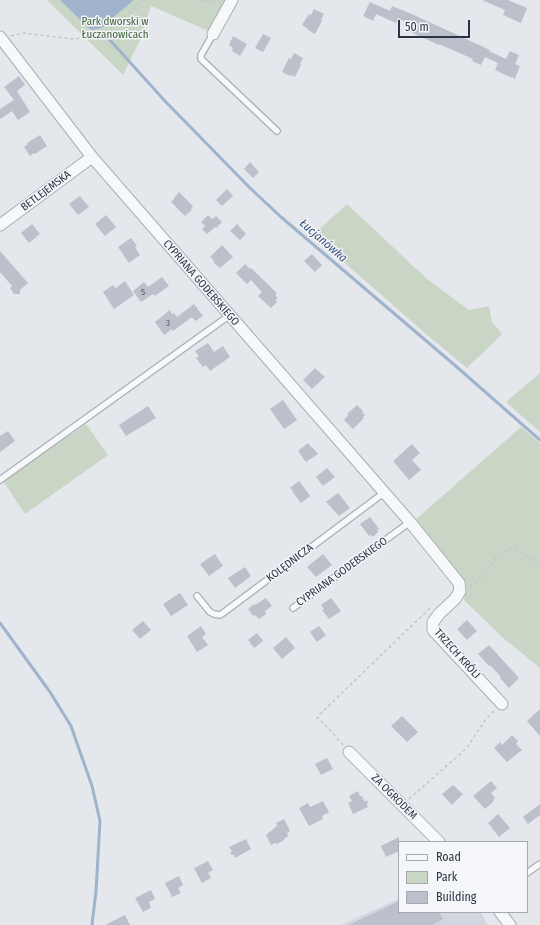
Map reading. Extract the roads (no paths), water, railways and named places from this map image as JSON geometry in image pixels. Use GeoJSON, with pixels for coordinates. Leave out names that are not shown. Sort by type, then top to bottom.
{"type":"FeatureCollection","features":[{"type":"Feature","properties":{"kind":"street"},"geometry":{"type":"LineString","coordinates":[[214,34],[231,3]]}},
{"type":"Feature","properties":{"kind":"street","name":"CYPRIANA GODEBSKIEGO"},"geometry":{"type":"LineString","coordinates":[[1,38],[92,157],[385,492],[460,587]]}},
{"type":"Feature","properties":{"kind":"street","name":"BETLEJEMSKA"},"geometry":{"type":"LineString","coordinates":[[0,225],[92,157]]}},
{"type":"Feature","properties":{"kind":"street","name":"TRZECH KRÓLI"},"geometry":{"type":"LineString","coordinates":[[460,587],[455,599],[433,622],[433,630],[502,704]]}},
{"type":"Feature","properties":{"kind":"street","name":"ZA OGRODEM"},"geometry":{"type":"LineString","coordinates":[[349,752],[438,841]]}},
{"type":"Feature","properties":{"kind":"street"},"geometry":{"type":"LineString","coordinates":[[501,913],[510,925]]}},
{"type":"Feature","properties":{"kind":"lane"},"geometry":{"type":"LineString","coordinates":[[214,34],[200,59],[277,131]]}},
{"type":"Feature","properties":{"kind":"lane"},"geometry":{"type":"LineString","coordinates":[[0,480],[230,315]]}},
{"type":"Feature","properties":{"kind":"lane","name":"KOLĘDNICZA"},"geometry":{"type":"LineString","coordinates":[[197,596],[210,612],[220,615],[385,492]]}},
{"type":"Feature","properties":{"kind":"lane","name":"CYPRIANA GODEBSKIEGO"},"geometry":{"type":"LineString","coordinates":[[292,608],[410,522]]}},
{"type":"Feature","properties":{"kind":"lane"},"geometry":{"type":"LineString","coordinates":[[528,872],[540,864]]}},
{"type":"Feature","properties":{"kind":"water"},"geometry":{"type":"Polygon","coordinates":[[[60,0],[134,0],[102,28],[91,30],[60,0]]]}},
{"type":"Feature","properties":{"kind":"waterway","name":"Łucjanówka"},"geometry":{"type":"LineString","coordinates":[[109,39],[164,100],[250,188],[281,217],[540,440]]}},
{"type":"Feature","properties":{"kind":"waterway"},"geometry":{"type":"LineString","coordinates":[[0,623],[50,692],[71,726],[92,786],[100,821],[96,891],[92,925]]}},
{"type":"Feature","properties":{"kind":"park label","name":"Park dworski w Łuczanowicach"},"geometry":{"type":"Point","coordinates":[115,28]}}]}
